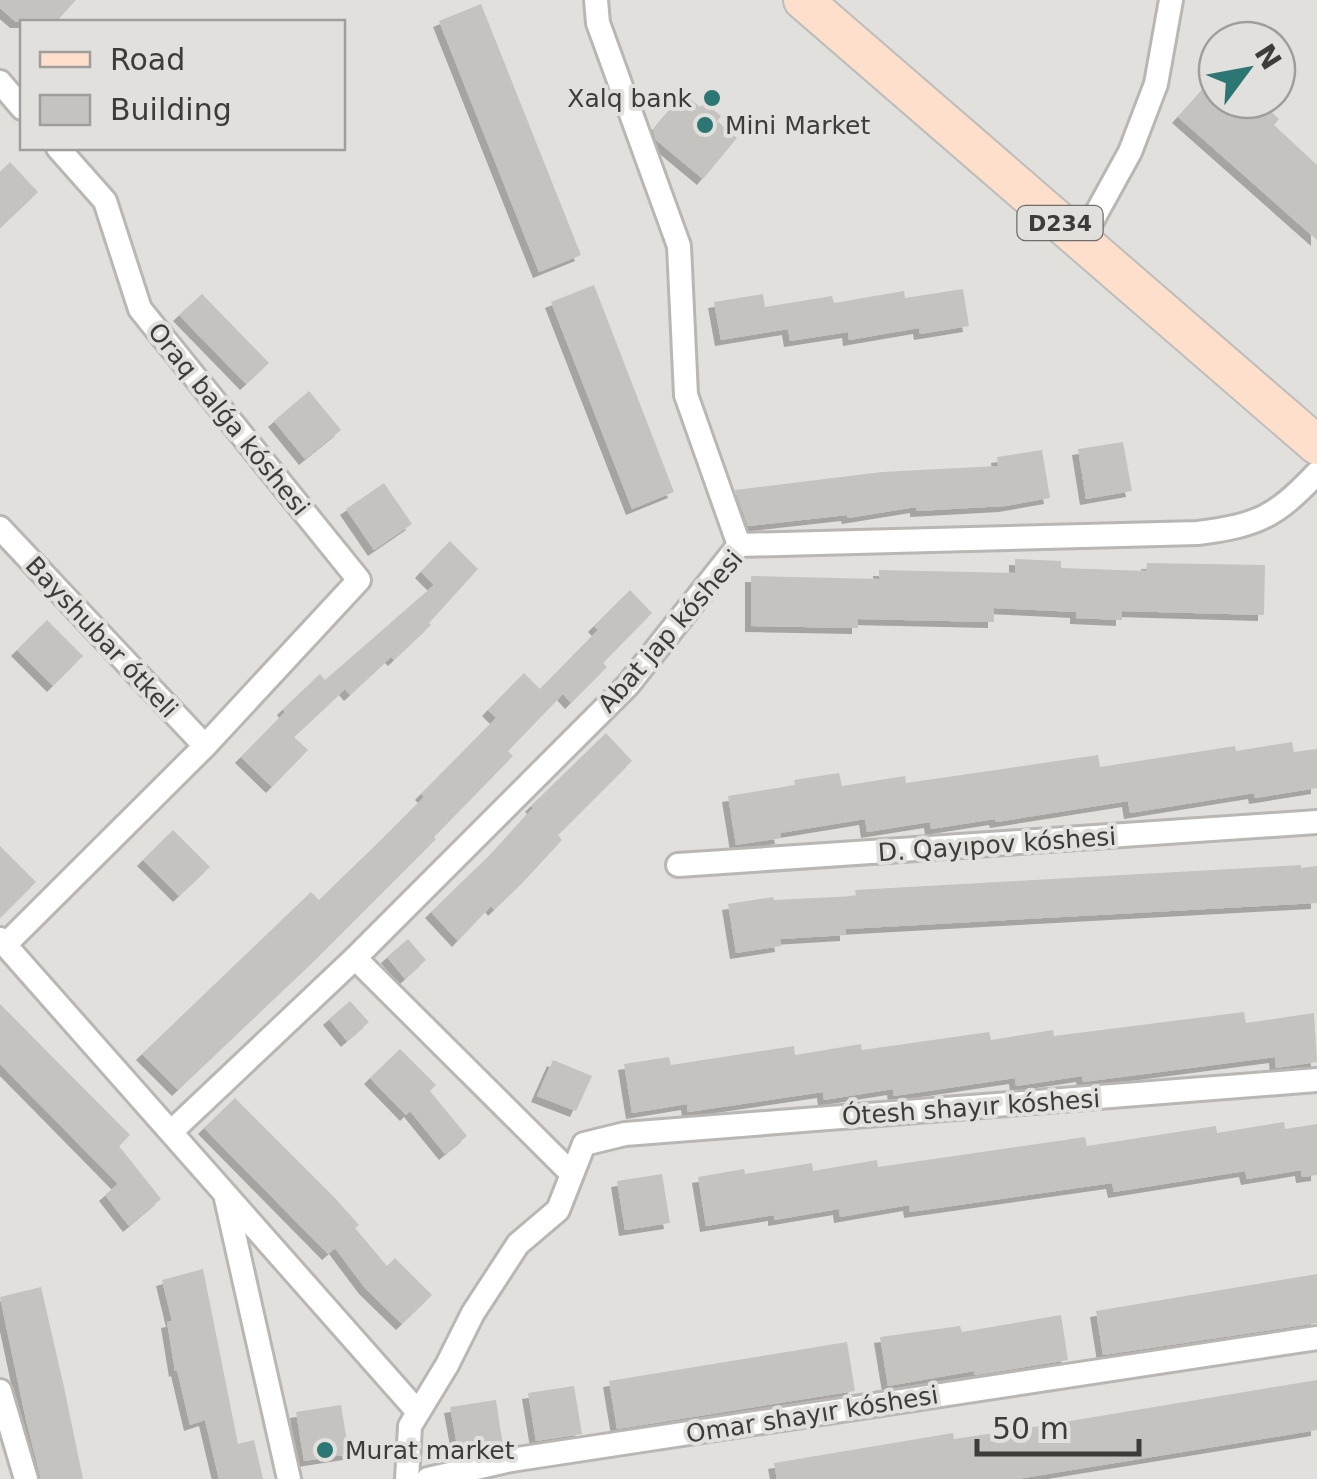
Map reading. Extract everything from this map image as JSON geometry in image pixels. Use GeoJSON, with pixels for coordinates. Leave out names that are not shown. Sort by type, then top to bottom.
{"type":"FeatureCollection","features":[{"type":"Feature","properties":{"kind":"main road","name":"D234"},"geometry":{"type":"LineString","coordinates":[[803,0],[1317,445]]}},
{"type":"Feature","properties":{"kind":"street"},"geometry":{"type":"LineString","coordinates":[[596,0],[598,23],[679,246],[686,395],[739,545]]}},
{"type":"Feature","properties":{"kind":"street"},"geometry":{"type":"LineString","coordinates":[[1081,241],[1130,152],[1156,84],[1170,0]]}},
{"type":"Feature","properties":{"kind":"street"},"geometry":{"type":"LineString","coordinates":[[0,82],[20,106]]}},
{"type":"Feature","properties":{"kind":"street","name":"Oraq balǵa kóshesi"},"geometry":{"type":"LineString","coordinates":[[60,150],[105,201],[140,309],[359,580],[205,746]]}},
{"type":"Feature","properties":{"kind":"street","name":"Abat jap kóshesi"},"geometry":{"type":"LineString","coordinates":[[172,1130],[355,958],[628,685],[739,545],[1198,533],[1243,527],[1266,518],[1294,497],[1317,472]]}},
{"type":"Feature","properties":{"kind":"street","name":"Bayshubar ótkeli"},"geometry":{"type":"LineString","coordinates":[[0,528],[205,746]]}},
{"type":"Feature","properties":{"kind":"street"},"geometry":{"type":"LineString","coordinates":[[205,746],[2,942],[418,1412]]}},
{"type":"Feature","properties":{"kind":"street","name":"D. Qayıpov kóshesi"},"geometry":{"type":"LineString","coordinates":[[678,865],[1317,822]]}},
{"type":"Feature","properties":{"kind":"street"},"geometry":{"type":"LineString","coordinates":[[355,958],[572,1174],[558,1210],[518,1244],[473,1313],[410,1426],[407,1479]]}},
{"type":"Feature","properties":{"kind":"street","name":"Ótesh shayır kóshesi"},"geometry":{"type":"LineString","coordinates":[[572,1174],[584,1144],[625,1134],[1317,1080]]}},
{"type":"Feature","properties":{"kind":"street"},"geometry":{"type":"LineString","coordinates":[[224,1190],[289,1479]]}},
{"type":"Feature","properties":{"kind":"street","name":"Omar shayır kóshesi"},"geometry":{"type":"LineString","coordinates":[[428,1479],[511,1460],[1317,1338]]}},
{"type":"Feature","properties":{"kind":"street"},"geometry":{"type":"LineString","coordinates":[[0,1391],[26,1479]]}},
{"type":"Feature","properties":{"kind":"building"},"geometry":{"type":"Polygon","coordinates":[[[0,0],[76,0],[58,20],[16,22],[0,8],[0,0]]]}},
{"type":"Feature","properties":{"kind":"building"},"geometry":{"type":"Polygon","coordinates":[[[481,4],[581,255],[539,272],[439,21],[481,4]]]}},
{"type":"Feature","properties":{"kind":"building"},"geometry":{"type":"Polygon","coordinates":[[[684,94],[700,107],[704,102],[721,116],[717,121],[737,138],[703,179],[656,140],[653,130],[684,94]]]}},
{"type":"Feature","properties":{"kind":"building"},"geometry":{"type":"Polygon","coordinates":[[[1197,96],[1197,120],[1278,120],[1274,125],[1317,165],[1317,240],[1178,117],[1197,96]]]}},
{"type":"Feature","properties":{"kind":"building"},"geometry":{"type":"Polygon","coordinates":[[[10,162],[38,192],[0,228],[0,172],[10,162]]]}},
{"type":"Feature","properties":{"kind":"building"},"geometry":{"type":"Polygon","coordinates":[[[594,285],[674,492],[632,509],[551,302],[594,285]]]}},
{"type":"Feature","properties":{"kind":"building"},"geometry":{"type":"Polygon","coordinates":[[[963,289],[969,326],[920,334],[919,328],[849,340],[848,332],[790,341],[788,329],[721,340],[714,302],[763,294],[765,307],[832,296],[834,303],[904,291],[905,298],[963,289]]]}},
{"type":"Feature","properties":{"kind":"building"},"geometry":{"type":"Polygon","coordinates":[[[202,294],[269,363],[246,384],[179,315],[202,294]]]}},
{"type":"Feature","properties":{"kind":"building"},"geometry":{"type":"Polygon","coordinates":[[[309,391],[341,430],[305,459],[274,421],[309,391]]]}},
{"type":"Feature","properties":{"kind":"building"},"geometry":{"type":"Polygon","coordinates":[[[1123,442],[1132,491],[1086,499],[1078,449],[1123,442]]]}},
{"type":"Feature","properties":{"kind":"building"},"geometry":{"type":"Polygon","coordinates":[[[1042,450],[1050,498],[1005,506],[916,511],[916,507],[848,518],[847,515],[748,526],[735,490],[882,472],[998,466],[997,457],[1042,450]]]}},
{"type":"Feature","properties":{"kind":"building"},"geometry":{"type":"Polygon","coordinates":[[[384,483],[412,524],[374,550],[346,509],[384,483]]]}},
{"type":"Feature","properties":{"kind":"building"},"geometry":{"type":"Polygon","coordinates":[[[450,541],[478,569],[431,625],[394,660],[391,657],[350,695],[345,689],[294,737],[308,750],[272,787],[241,757],[320,674],[325,680],[434,585],[421,572],[450,541]]]}},
{"type":"Feature","properties":{"kind":"building"},"geometry":{"type":"Polygon","coordinates":[[[1015,559],[1061,561],[1061,568],[1146,571],[1147,563],[1265,565],[1264,615],[1122,611],[1122,620],[1076,618],[1076,612],[994,608],[994,622],[858,619],[858,628],[751,626],[751,576],[879,579],[879,570],[1015,573],[1015,559]]]}},
{"type":"Feature","properties":{"kind":"building"},"geometry":{"type":"Polygon","coordinates":[[[630,590],[652,613],[603,663],[607,667],[571,703],[563,694],[508,751],[513,756],[436,839],[178,1090],[142,1054],[311,892],[319,900],[380,841],[496,718],[488,710],[524,673],[540,689],[598,630],[594,626],[630,590]]]}},
{"type":"Feature","properties":{"kind":"building"},"geometry":{"type":"Polygon","coordinates":[[[47,620],[83,656],[53,686],[17,650],[47,620]]]}},
{"type":"Feature","properties":{"kind":"building"},"geometry":{"type":"Polygon","coordinates":[[[606,733],[632,761],[558,835],[562,840],[525,880],[494,910],[491,906],[458,941],[431,912],[606,733]]]}},
{"type":"Feature","properties":{"kind":"building"},"geometry":{"type":"Polygon","coordinates":[[[1292,742],[1294,752],[1317,749],[1317,788],[1255,798],[1254,793],[1130,813],[1128,801],[996,822],[995,819],[931,829],[930,822],[867,832],[865,819],[780,833],[781,838],[736,845],[728,796],[839,773],[842,786],[905,776],[906,783],[1098,755],[1100,767],[1235,746],[1236,751],[1292,742]]]}},
{"type":"Feature","properties":{"kind":"building"},"geometry":{"type":"Polygon","coordinates":[[[173,830],[210,867],[179,896],[143,860],[173,830]]]}},
{"type":"Feature","properties":{"kind":"building"},"geometry":{"type":"Polygon","coordinates":[[[0,846],[36,882],[0,918],[0,846]]]}},
{"type":"Feature","properties":{"kind":"building"},"geometry":{"type":"Polygon","coordinates":[[[1317,866],[1317,903],[846,929],[846,935],[780,939],[781,946],[736,953],[728,904],[773,897],[774,900],[856,896],[855,890],[1317,866]]]}},
{"type":"Feature","properties":{"kind":"building"},"geometry":{"type":"Polygon","coordinates":[[[408,939],[426,960],[405,979],[387,957],[408,939]]]}},
{"type":"Feature","properties":{"kind":"building"},"geometry":{"type":"Polygon","coordinates":[[[350,1001],[369,1022],[347,1041],[329,1019],[350,1001]]]}},
{"type":"Feature","properties":{"kind":"building"},"geometry":{"type":"Polygon","coordinates":[[[0,1004],[130,1135],[119,1146],[161,1199],[129,1226],[105,1195],[118,1184],[0,1064],[0,1004]]]}},
{"type":"Feature","properties":{"kind":"building"},"geometry":{"type":"Polygon","coordinates":[[[1244,1012],[1246,1023],[1314,1013],[1317,1062],[1276,1068],[1275,1057],[1083,1082],[1082,1076],[1016,1086],[1015,1078],[894,1096],[893,1089],[824,1100],[823,1092],[688,1112],[687,1104],[632,1113],[624,1064],[669,1057],[671,1065],[794,1046],[795,1055],[861,1044],[862,1050],[989,1032],[991,1040],[1053,1030],[1054,1036],[1244,1012]]]}},
{"type":"Feature","properties":{"kind":"building"},"geometry":{"type":"Polygon","coordinates":[[[400,1049],[436,1085],[430,1091],[467,1136],[445,1154],[410,1111],[406,1115],[370,1078],[400,1049]]]}},
{"type":"Feature","properties":{"kind":"building"},"geometry":{"type":"Polygon","coordinates":[[[553,1060],[592,1076],[576,1111],[537,1096],[553,1060]]]}},
{"type":"Feature","properties":{"kind":"building"},"geometry":{"type":"Polygon","coordinates":[[[235,1098],[333,1196],[387,1266],[395,1258],[432,1295],[402,1324],[365,1288],[335,1248],[328,1254],[204,1128],[235,1098]]]}},
{"type":"Feature","properties":{"kind":"building"},"geometry":{"type":"Polygon","coordinates":[[[1284,1122],[1285,1129],[1317,1124],[1317,1175],[1302,1177],[1301,1170],[1247,1179],[1245,1171],[1114,1192],[1112,1183],[910,1212],[909,1205],[840,1217],[839,1209],[706,1226],[698,1177],[812,1163],[813,1171],[877,1160],[878,1167],[1085,1137],[1087,1146],[1216,1126],[1217,1133],[1284,1122]]]}},
{"type":"Feature","properties":{"kind":"building"},"geometry":{"type":"Polygon","coordinates":[[[662,1174],[670,1223],[625,1230],[617,1181],[662,1174]]]}},
{"type":"Feature","properties":{"kind":"building"},"geometry":{"type":"Polygon","coordinates":[[[203,1269],[238,1444],[254,1440],[263,1479],[219,1479],[205,1420],[190,1425],[175,1371],[167,1322],[172,1321],[162,1280],[203,1269]]]}},
{"type":"Feature","properties":{"kind":"building"},"geometry":{"type":"Polygon","coordinates":[[[1317,1274],[1317,1323],[1103,1355],[1096,1311],[1317,1274]]]}},
{"type":"Feature","properties":{"kind":"building"},"geometry":{"type":"Polygon","coordinates":[[[41,1287],[83,1479],[41,1479],[26,1420],[0,1297],[41,1287]]]}},
{"type":"Feature","properties":{"kind":"building"},"geometry":{"type":"Polygon","coordinates":[[[1061,1315],[1068,1360],[888,1386],[880,1337],[960,1326],[962,1332],[1061,1315]]]}},
{"type":"Feature","properties":{"kind":"building"},"geometry":{"type":"Polygon","coordinates":[[[847,1342],[855,1391],[617,1429],[609,1381],[847,1342]]]}},
{"type":"Feature","properties":{"kind":"building"},"geometry":{"type":"Polygon","coordinates":[[[1317,1380],[1317,1430],[1017,1479],[777,1479],[774,1463],[953,1433],[954,1439],[1022,1429],[1317,1380]]]}},
{"type":"Feature","properties":{"kind":"building"},"geometry":{"type":"Polygon","coordinates":[[[574,1386],[582,1434],[536,1441],[528,1393],[574,1386]]]}},
{"type":"Feature","properties":{"kind":"building"},"geometry":{"type":"Polygon","coordinates":[[[496,1400],[503,1446],[459,1456],[450,1407],[496,1400]]]}},
{"type":"Feature","properties":{"kind":"building"},"geometry":{"type":"Polygon","coordinates":[[[341,1405],[349,1454],[304,1461],[296,1412],[341,1405]]]}},
{"type":"Feature","properties":{"kind":"place","name":"Xalq bank"},"geometry":{"type":"Point","coordinates":[712,98]}},
{"type":"Feature","properties":{"kind":"place","name":"Mini Market"},"geometry":{"type":"Point","coordinates":[705,125]}},
{"type":"Feature","properties":{"kind":"place","name":"Murat market"},"geometry":{"type":"Point","coordinates":[325,1450]}}]}
